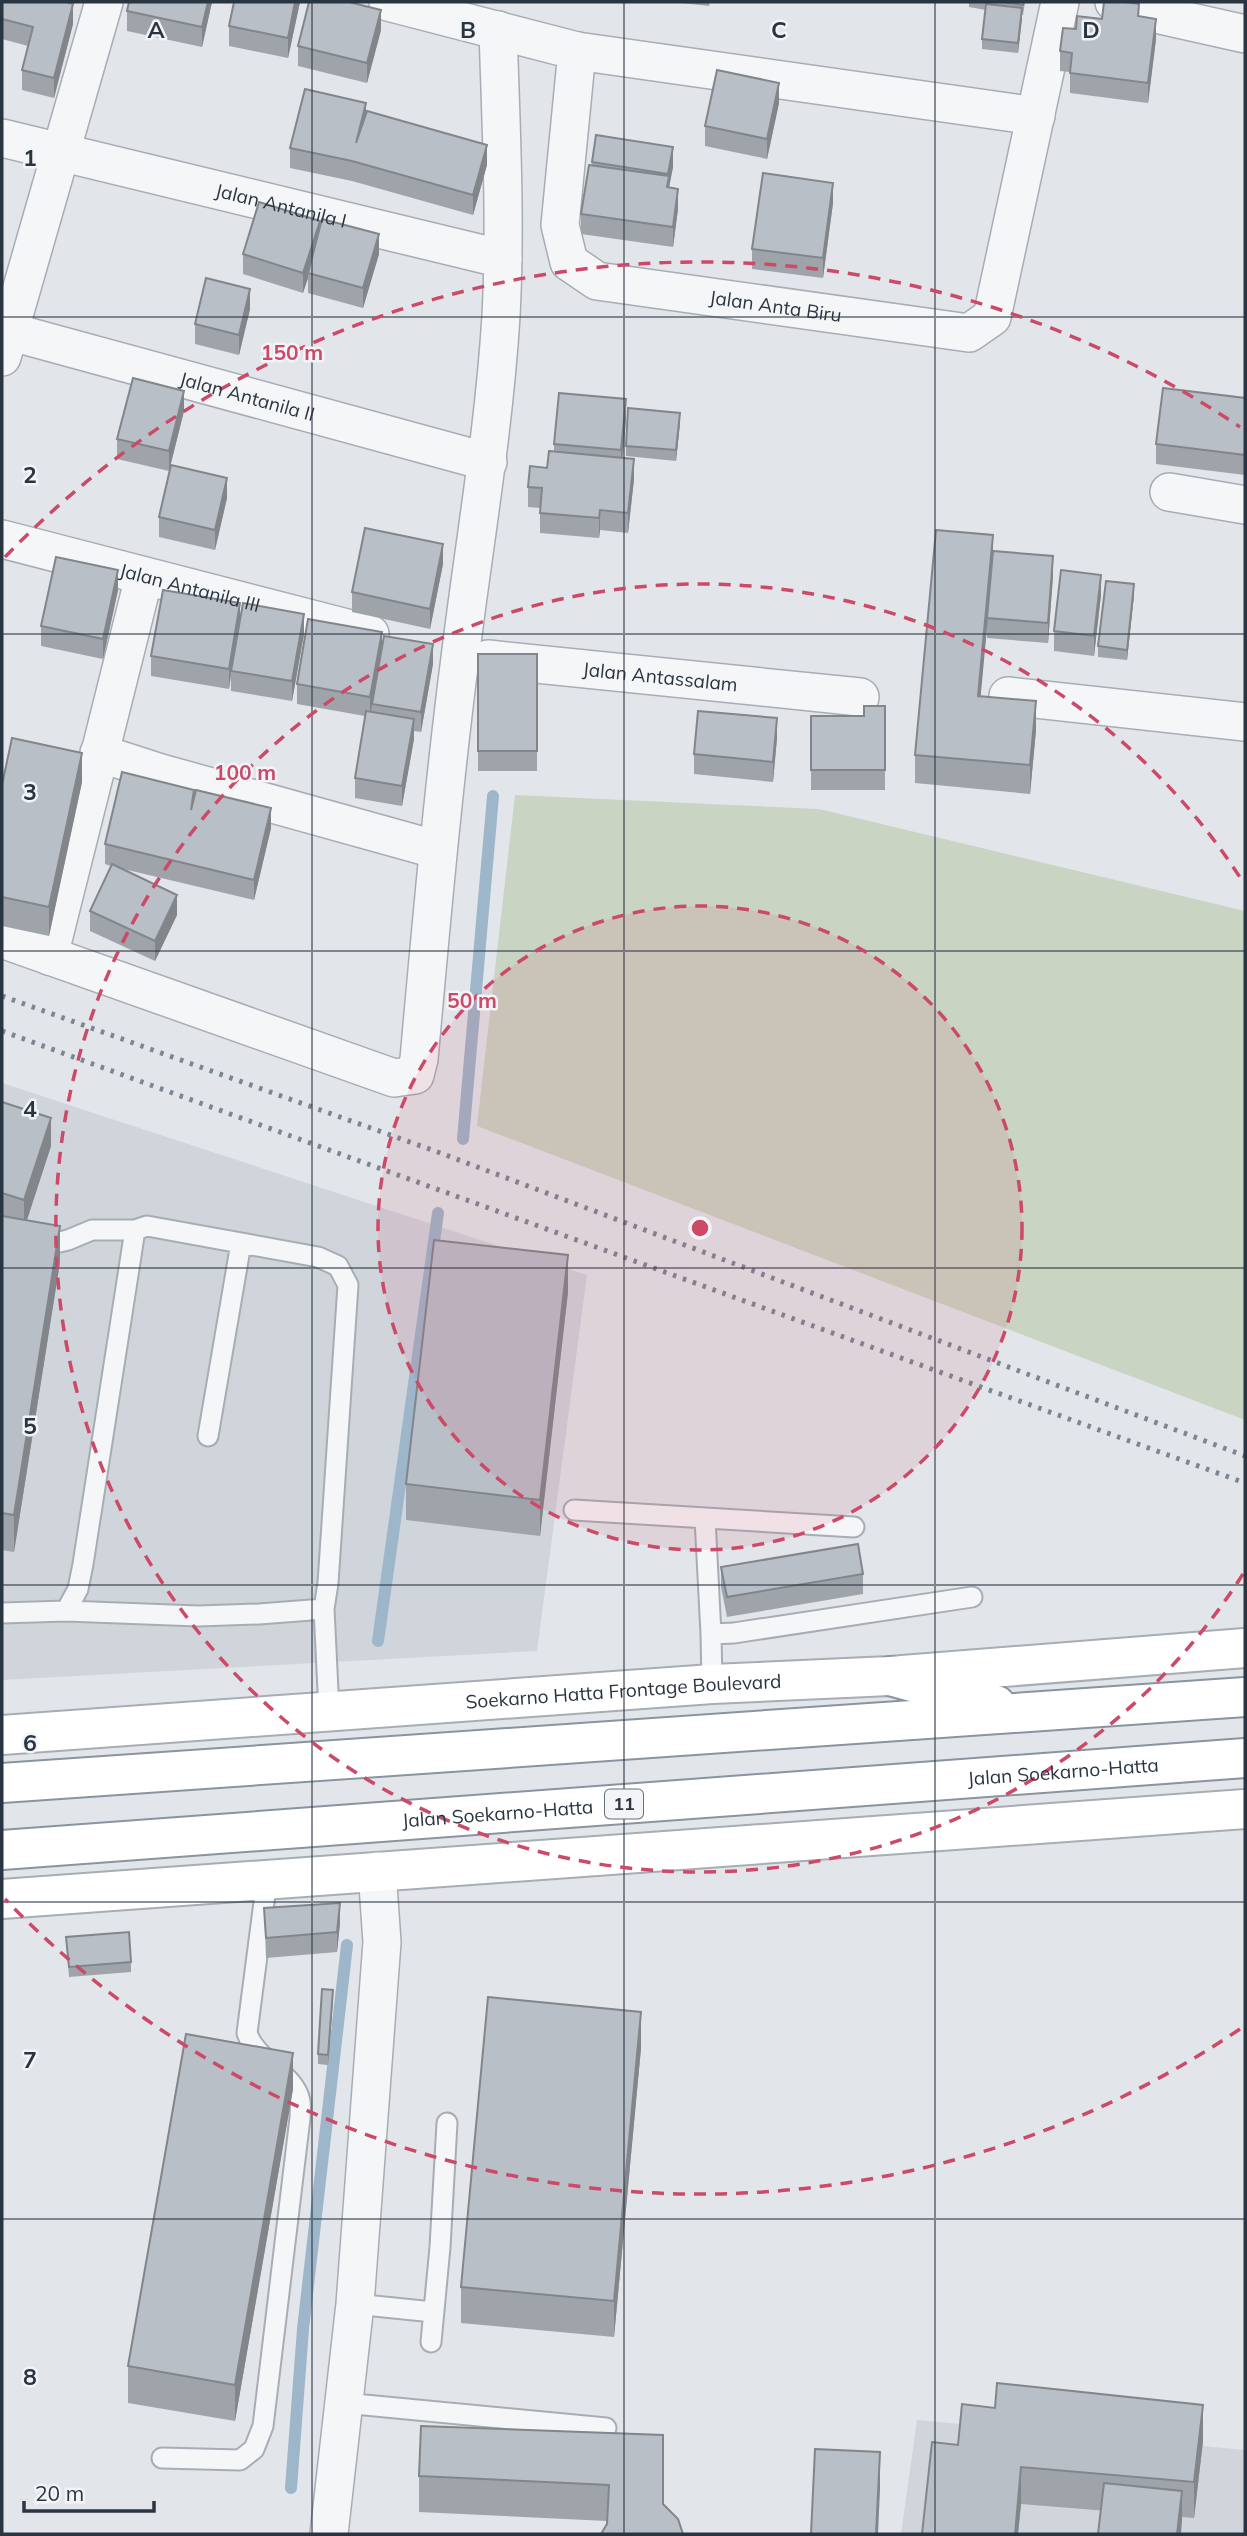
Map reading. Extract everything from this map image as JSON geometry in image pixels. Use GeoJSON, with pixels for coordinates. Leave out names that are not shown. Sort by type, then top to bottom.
{"type":"FeatureCollection","features":[{"type":"Feature","properties":{"kind":"main road","name":"Soekarno Hatta Frontage Boulevard"},"geometry":{"type":"LineString","coordinates":[[2,1735],[712,1684],[890,1676],[1245,1648]]}},
{"type":"Feature","properties":{"kind":"main road"},"geometry":{"type":"LineString","coordinates":[[890,1676],[1025,1713]]}},
{"type":"Feature","properties":{"kind":"main road"},"geometry":{"type":"LineString","coordinates":[[2,1783],[1245,1697]]}},
{"type":"Feature","properties":{"kind":"main road","name":"Jalan Soekarno-Hatta"},"geometry":{"type":"LineString","coordinates":[[2,1850],[1245,1758]]}},
{"type":"Feature","properties":{"kind":"main road"},"geometry":{"type":"LineString","coordinates":[[2,1899],[1245,1809]]}},
{"type":"Feature","properties":{"kind":"street"},"geometry":{"type":"LineString","coordinates":[[5,344],[104,2]]}},
{"type":"Feature","properties":{"kind":"street","name":"Jalan Anta Biru"},"geometry":{"type":"LineString","coordinates":[[577,51],[560,225],[569,262],[597,281],[969,332],[992,317],[1060,2]]}},
{"type":"Feature","properties":{"kind":"street"},"geometry":{"type":"LineString","coordinates":[[1114,2],[1129,8],[1245,34]]}},
{"type":"Feature","properties":{"kind":"street"},"geometry":{"type":"LineString","coordinates":[[404,4],[577,51],[1036,116]]}},
{"type":"Feature","properties":{"kind":"street"},"geometry":{"type":"LineString","coordinates":[[2,939],[394,1078],[415,1074],[419,1059],[438,850],[434,650],[488,462],[503,259],[498,30]]}},
{"type":"Feature","properties":{"kind":"street","name":"Jalan Antanila I"},"geometry":{"type":"LineString","coordinates":[[2,138],[503,259]]}},
{"type":"Feature","properties":{"kind":"street","name":"Jalan Antanila II"},"geometry":{"type":"LineString","coordinates":[[5,344],[488,462]]}},
{"type":"Feature","properties":{"kind":"street"},"geometry":{"type":"LineString","coordinates":[[1168,492],[1245,505]]}},
{"type":"Feature","properties":{"kind":"street","name":"Jalan Antanila III"},"geometry":{"type":"LineString","coordinates":[[2,539],[434,650]]}},
{"type":"Feature","properties":{"kind":"street"},"geometry":{"type":"LineString","coordinates":[[49,956],[144,577]]}},
{"type":"Feature","properties":{"kind":"street","name":"Jalan Antassalam"},"geometry":{"type":"LineString","coordinates":[[434,650],[860,697]]}},
{"type":"Feature","properties":{"kind":"street"},"geometry":{"type":"LineString","coordinates":[[1009,696],[1245,722]]}},
{"type":"Feature","properties":{"kind":"street"},"geometry":{"type":"LineString","coordinates":[[99,753],[161,773],[438,850]]}},
{"type":"Feature","properties":{"kind":"street"},"geometry":{"type":"LineString","coordinates":[[329,2534],[355,2304],[382,1942],[377,1871]]}},
{"type":"Feature","properties":{"kind":"lane"},"geometry":{"type":"LineString","coordinates":[[2,1246],[29,1249],[68,1240],[92,1230],[135,1230],[148,1226],[317,1257],[338,1266],[348,1285],[324,1609],[329,1711]]}},
{"type":"Feature","properties":{"kind":"lane"},"geometry":{"type":"LineString","coordinates":[[66,1611],[78,1589],[83,1564],[135,1230]]}},
{"type":"Feature","properties":{"kind":"lane"},"geometry":{"type":"LineString","coordinates":[[208,1436],[241,1243]]}},
{"type":"Feature","properties":{"kind":"lane"},"geometry":{"type":"LineString","coordinates":[[574,1510],[854,1527]]}},
{"type":"Feature","properties":{"kind":"lane"},"geometry":{"type":"LineString","coordinates":[[705,1518],[712,1684]]}},
{"type":"Feature","properties":{"kind":"lane"},"geometry":{"type":"LineString","coordinates":[[711,1634],[972,1597]]}},
{"type":"Feature","properties":{"kind":"lane"},"geometry":{"type":"LineString","coordinates":[[2,1613],[66,1611],[198,1616],[324,1609]]}},
{"type":"Feature","properties":{"kind":"lane"},"geometry":{"type":"LineString","coordinates":[[162,2458],[240,2460],[254,2449],[263,2426],[300,2118],[300,2101],[294,2086],[251,2046],[247,2033],[267,1879]]}},
{"type":"Feature","properties":{"kind":"lane"},"geometry":{"type":"LineString","coordinates":[[431,2342],[447,2123]]}},
{"type":"Feature","properties":{"kind":"lane"},"geometry":{"type":"LineString","coordinates":[[355,2304],[433,2312]]}},
{"type":"Feature","properties":{"kind":"lane"},"geometry":{"type":"LineString","coordinates":[[344,2403],[606,2428]]}},
{"type":"Feature","properties":{"kind":"shaded area"},"geometry":{"type":"Polygon","coordinates":[[[2,1083],[587,1275],[537,1651],[2,1680],[2,1083]]]}},
{"type":"Feature","properties":{"kind":"shaded area"},"geometry":{"type":"Polygon","coordinates":[[[917,2420],[1245,2450],[1245,2534],[901,2534],[917,2420]]]}},
{"type":"Feature","properties":{"kind":"green space"},"geometry":{"type":"Polygon","coordinates":[[[515,795],[819,809],[1245,911],[1245,1420],[477,1126],[515,795]]]}},
{"type":"Feature","properties":{"kind":"building"},"geometry":{"type":"Polygon","coordinates":[[[2,2],[73,4],[54,78],[22,70],[33,27],[2,19],[2,2]]]}},
{"type":"Feature","properties":{"kind":"building"},"geometry":{"type":"Polygon","coordinates":[[[129,2],[208,2],[202,27],[127,11],[129,2]]]}},
{"type":"Feature","properties":{"kind":"building"},"geometry":{"type":"Polygon","coordinates":[[[234,2],[295,2],[288,38],[229,26],[234,2]]]}},
{"type":"Feature","properties":{"kind":"building"},"geometry":{"type":"Polygon","coordinates":[[[309,2],[349,2],[381,10],[367,63],[298,46],[309,2]]]}},
{"type":"Feature","properties":{"kind":"building"},"geometry":{"type":"Polygon","coordinates":[[[1003,2],[1024,2],[1023,5],[1003,2]]]}},
{"type":"Feature","properties":{"kind":"building"},"geometry":{"type":"Polygon","coordinates":[[[1104,2],[1139,4],[1138,16],[1156,19],[1148,83],[1070,73],[1072,53],[1060,51],[1063,28],[1076,29],[1077,16],[1102,19],[1104,2]]]}},
{"type":"Feature","properties":{"kind":"building"},"geometry":{"type":"Polygon","coordinates":[[[986,4],[1022,8],[1018,43],[982,39],[986,4]]]}},
{"type":"Feature","properties":{"kind":"building"},"geometry":{"type":"Polygon","coordinates":[[[717,70],[779,83],[767,139],[705,126],[717,70]]]}},
{"type":"Feature","properties":{"kind":"building"},"geometry":{"type":"Polygon","coordinates":[[[305,89],[366,103],[356,143],[367,111],[487,145],[473,195],[352,161],[290,148],[305,89]]]}},
{"type":"Feature","properties":{"kind":"building"},"geometry":{"type":"Polygon","coordinates":[[[596,135],[673,147],[668,174],[592,162],[596,135]]]}},
{"type":"Feature","properties":{"kind":"building"},"geometry":{"type":"Polygon","coordinates":[[[589,165],[669,176],[667,187],[678,189],[673,227],[581,214],[589,165]]]}},
{"type":"Feature","properties":{"kind":"building"},"geometry":{"type":"Polygon","coordinates":[[[763,173],[833,183],[823,258],[752,249],[763,173]]]}},
{"type":"Feature","properties":{"kind":"building"},"geometry":{"type":"Polygon","coordinates":[[[259,202],[320,221],[303,273],[243,254],[259,202]]]}},
{"type":"Feature","properties":{"kind":"building"},"geometry":{"type":"Polygon","coordinates":[[[322,219],[379,234],[363,288],[308,273],[322,219]]]}},
{"type":"Feature","properties":{"kind":"building"},"geometry":{"type":"Polygon","coordinates":[[[206,278],[250,289],[239,335],[195,324],[206,278]]]}},
{"type":"Feature","properties":{"kind":"building"},"geometry":{"type":"Polygon","coordinates":[[[133,378],[184,391],[169,451],[117,439],[133,378]]]}},
{"type":"Feature","properties":{"kind":"building"},"geometry":{"type":"Polygon","coordinates":[[[1163,388],[1245,398],[1245,455],[1156,444],[1163,388]]]}},
{"type":"Feature","properties":{"kind":"building"},"geometry":{"type":"Polygon","coordinates":[[[559,393],[626,399],[621,450],[554,444],[559,393]]]}},
{"type":"Feature","properties":{"kind":"building"},"geometry":{"type":"Polygon","coordinates":[[[628,408],[680,413],[676,450],[626,446],[628,408]]]}},
{"type":"Feature","properties":{"kind":"building"},"geometry":{"type":"Polygon","coordinates":[[[549,451],[634,459],[628,513],[600,510],[599,518],[540,513],[542,488],[528,487],[530,466],[547,468],[549,451]]]}},
{"type":"Feature","properties":{"kind":"building"},"geometry":{"type":"Polygon","coordinates":[[[171,465],[227,478],[215,530],[159,517],[171,465]]]}},
{"type":"Feature","properties":{"kind":"building"},"geometry":{"type":"Polygon","coordinates":[[[365,528],[443,544],[430,609],[352,592],[365,528]]]}},
{"type":"Feature","properties":{"kind":"building"},"geometry":{"type":"Polygon","coordinates":[[[936,530],[993,535],[978,696],[1036,701],[1030,765],[915,755],[936,530]]]}},
{"type":"Feature","properties":{"kind":"building"},"geometry":{"type":"Polygon","coordinates":[[[993,551],[1053,556],[1048,623],[987,618],[993,551]]]}},
{"type":"Feature","properties":{"kind":"building"},"geometry":{"type":"Polygon","coordinates":[[[56,557],[118,570],[103,639],[41,626],[56,557]]]}},
{"type":"Feature","properties":{"kind":"building"},"geometry":{"type":"Polygon","coordinates":[[[1061,570],[1101,575],[1094,636],[1054,631],[1061,570]]]}},
{"type":"Feature","properties":{"kind":"building"},"geometry":{"type":"Polygon","coordinates":[[[1106,581],[1134,584],[1127,650],[1098,646],[1106,581]]]}},
{"type":"Feature","properties":{"kind":"building"},"geometry":{"type":"Polygon","coordinates":[[[163,590],[240,603],[229,669],[151,656],[163,590]]]}},
{"type":"Feature","properties":{"kind":"building"},"geometry":{"type":"Polygon","coordinates":[[[243,603],[304,614],[292,681],[231,671],[243,603]]]}},
{"type":"Feature","properties":{"kind":"building"},"geometry":{"type":"Polygon","coordinates":[[[308,619],[382,632],[370,697],[297,684],[308,619]]]}},
{"type":"Feature","properties":{"kind":"building"},"geometry":{"type":"Polygon","coordinates":[[[384,636],[433,644],[421,712],[372,704],[384,636]]]}},
{"type":"Feature","properties":{"kind":"building"},"geometry":{"type":"Polygon","coordinates":[[[478,654],[537,654],[537,751],[478,751],[478,654]]]}},
{"type":"Feature","properties":{"kind":"building"},"geometry":{"type":"Polygon","coordinates":[[[864,706],[885,706],[885,770],[811,770],[811,716],[864,716],[864,706]]]}},
{"type":"Feature","properties":{"kind":"building"},"geometry":{"type":"Polygon","coordinates":[[[366,711],[414,719],[402,786],[355,778],[366,711]]]}},
{"type":"Feature","properties":{"kind":"building"},"geometry":{"type":"Polygon","coordinates":[[[698,711],[777,718],[773,762],[694,754],[698,711]]]}},
{"type":"Feature","properties":{"kind":"building"},"geometry":{"type":"Polygon","coordinates":[[[12,738],[82,753],[49,907],[2,897],[2,785],[12,738]]]}},
{"type":"Feature","properties":{"kind":"building"},"geometry":{"type":"Polygon","coordinates":[[[122,772],[194,790],[191,810],[196,790],[271,808],[254,880],[105,844],[122,772]]]}},
{"type":"Feature","properties":{"kind":"building"},"geometry":{"type":"Polygon","coordinates":[[[112,864],[177,895],[155,941],[90,911],[112,864]]]}},
{"type":"Feature","properties":{"kind":"building"},"geometry":{"type":"Polygon","coordinates":[[[2,1102],[51,1118],[24,1200],[2,1193],[2,1102]]]}},
{"type":"Feature","properties":{"kind":"building"},"geometry":{"type":"Polygon","coordinates":[[[2,1216],[60,1226],[14,1515],[2,1513],[2,1216]]]}},
{"type":"Feature","properties":{"kind":"building"},"geometry":{"type":"Polygon","coordinates":[[[434,1240],[568,1255],[540,1500],[406,1484],[434,1240]]]}},
{"type":"Feature","properties":{"kind":"building"},"geometry":{"type":"Polygon","coordinates":[[[858,1544],[863,1574],[727,1597],[721,1567],[858,1544]]]}},
{"type":"Feature","properties":{"kind":"building"},"geometry":{"type":"Polygon","coordinates":[[[340,1903],[337,1932],[266,1938],[264,1908],[340,1903]]]}},
{"type":"Feature","properties":{"kind":"building"},"geometry":{"type":"Polygon","coordinates":[[[129,1932],[131,1962],[69,1967],[66,1937],[129,1932]]]}},
{"type":"Feature","properties":{"kind":"building"},"geometry":{"type":"Polygon","coordinates":[[[322,1989],[333,1990],[328,2055],[318,2054],[322,1989]]]}},
{"type":"Feature","properties":{"kind":"building"},"geometry":{"type":"Polygon","coordinates":[[[488,1997],[641,2012],[614,2301],[461,2287],[488,1997]]]}},
{"type":"Feature","properties":{"kind":"building"},"geometry":{"type":"Polygon","coordinates":[[[186,2034],[293,2053],[235,2385],[128,2366],[186,2034]]]}},
{"type":"Feature","properties":{"kind":"building"},"geometry":{"type":"Polygon","coordinates":[[[997,2383],[1203,2405],[1194,2482],[1021,2467],[1015,2534],[922,2534],[932,2442],[958,2445],[962,2404],[995,2408],[997,2383]]]}},
{"type":"Feature","properties":{"kind":"building"},"geometry":{"type":"Polygon","coordinates":[[[421,2426],[663,2435],[663,2504],[678,2519],[683,2534],[601,2534],[607,2524],[609,2485],[419,2476],[421,2426]]]}},
{"type":"Feature","properties":{"kind":"building"},"geometry":{"type":"Polygon","coordinates":[[[815,2449],[880,2452],[876,2534],[811,2534],[815,2449]]]}},
{"type":"Feature","properties":{"kind":"building"},"geometry":{"type":"Polygon","coordinates":[[[1104,2483],[1182,2491],[1177,2534],[1098,2534],[1104,2483]]]}},
{"type":"Feature","properties":{"kind":"waterway"},"geometry":{"type":"LineString","coordinates":[[463,1139],[493,796]]}},
{"type":"Feature","properties":{"kind":"waterway"},"geometry":{"type":"LineString","coordinates":[[378,1641],[438,1213]]}},
{"type":"Feature","properties":{"kind":"waterway"},"geometry":{"type":"LineString","coordinates":[[291,2488],[303,2329],[347,1945]]}},
{"type":"Feature","properties":{"kind":"railway"},"geometry":{"type":"LineString","coordinates":[[2,996],[435,1151],[1245,1456]]}},
{"type":"Feature","properties":{"kind":"railway"},"geometry":{"type":"LineString","coordinates":[[2,1031],[1245,1483]]}}]}
